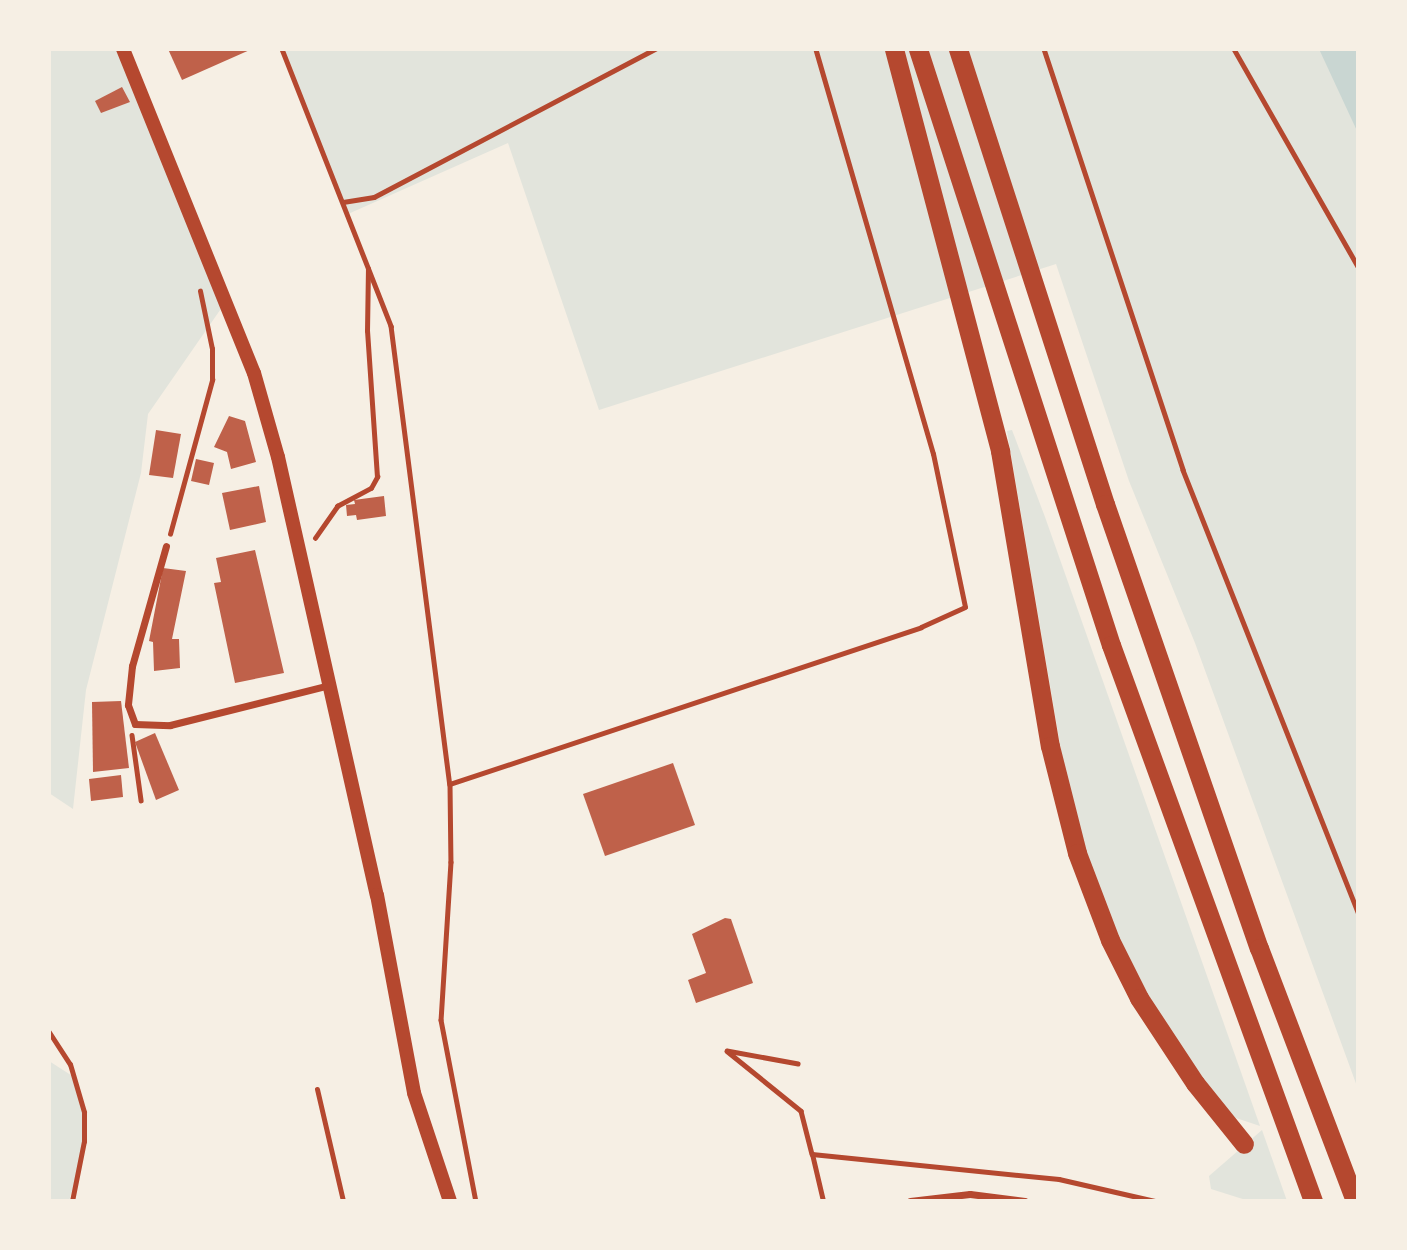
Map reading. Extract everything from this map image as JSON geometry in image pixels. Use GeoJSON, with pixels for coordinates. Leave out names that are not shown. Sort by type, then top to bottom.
{"type":"FeatureCollection","features":[{"type":"Feature","properties":{"kind":"highway"},"geometry":{"type":"LineString","coordinates":[[894,49],[1000,451],[1050,746],[1077,853],[1110,940],[1139,998],[1195,1083],[1244,1144]]}},
{"type":"Feature","properties":{"kind":"highway"},"geometry":{"type":"LineString","coordinates":[[918,49],[1107,633],[1313,1201]]}},
{"type":"Feature","properties":{"kind":"highway"},"geometry":{"type":"LineString","coordinates":[[958,49],[1105,504],[1255,936],[1355,1201]]}},
{"type":"Feature","properties":{"kind":"main road"},"geometry":{"type":"LineString","coordinates":[[123,49],[254,373],[302,564],[396,980],[414,1093],[450,1201]]}},
{"type":"Feature","properties":{"kind":"street"},"geometry":{"type":"LineString","coordinates":[[166,546],[132,666],[128,705],[135,724],[170,725],[330,685]]}},
{"type":"Feature","properties":{"kind":"street"},"geometry":{"type":"LineString","coordinates":[[910,1201],[970,1194],[1026,1201]]}},
{"type":"Feature","properties":{"kind":"lane"},"geometry":{"type":"LineString","coordinates":[[49,1032],[71,1064],[84,1112],[84,1141],[72,1201]]}},
{"type":"Feature","properties":{"kind":"lane"},"geometry":{"type":"LineString","coordinates":[[317,1089],[343,1201]]}},
{"type":"Feature","properties":{"kind":"path"},"geometry":{"type":"LineString","coordinates":[[282,49],[391,326],[405,409],[450,785],[451,862],[441,1020],[476,1201]]}},
{"type":"Feature","properties":{"kind":"path"},"geometry":{"type":"LineString","coordinates":[[343,202],[373,197],[655,49]]}},
{"type":"Feature","properties":{"kind":"path"},"geometry":{"type":"LineString","coordinates":[[450,785],[963,611],[966,602],[933,454],[815,49]]}},
{"type":"Feature","properties":{"kind":"path"},"geometry":{"type":"LineString","coordinates":[[1044,49],[1183,470],[1358,912]]}},
{"type":"Feature","properties":{"kind":"path"},"geometry":{"type":"LineString","coordinates":[[1234,49],[1358,266]]}},
{"type":"Feature","properties":{"kind":"path"},"geometry":{"type":"LineString","coordinates":[[302,564],[329,515],[345,500],[371,488],[377,477],[367,331],[369,268]]}},
{"type":"Feature","properties":{"kind":"path"},"geometry":{"type":"LineString","coordinates":[[166,546],[212,380],[209,325],[198,283]]}},
{"type":"Feature","properties":{"kind":"path"},"geometry":{"type":"LineString","coordinates":[[135,724],[131,743],[141,800]]}},
{"type":"Feature","properties":{"kind":"path"},"geometry":{"type":"LineString","coordinates":[[798,1064],[727,1051],[801,1111],[823,1201]]}},
{"type":"Feature","properties":{"kind":"path"},"geometry":{"type":"LineString","coordinates":[[812,1154],[1059,1179],[1155,1201]]}},
{"type":"Feature","properties":{"kind":"shaded area"},"geometry":{"type":"Polygon","coordinates":[[[49,49],[123,49],[227,300],[148,414],[141,473],[86,690],[73,809],[49,793],[49,49]]]}},
{"type":"Feature","properties":{"kind":"shaded area"},"geometry":{"type":"Polygon","coordinates":[[[280,49],[1358,49],[1358,1089],[1195,643],[1129,481],[1056,264],[599,410],[508,143],[348,214],[280,49]]]}},
{"type":"Feature","properties":{"kind":"shaded area"},"geometry":{"type":"Polygon","coordinates":[[[1319,49],[1358,49],[1358,133],[1319,49]]]}},
{"type":"Feature","properties":{"kind":"shaded area"},"geometry":{"type":"Polygon","coordinates":[[[1012,430],[1260,1126],[1230,1116],[1167,1027],[1131,965],[1091,873],[1066,780],[1007,431],[1012,430]]]}},
{"type":"Feature","properties":{"kind":"shaded area"},"geometry":{"type":"Polygon","coordinates":[[[49,1061],[77,1079],[87,1137],[69,1201],[49,1201],[49,1061]]]}},
{"type":"Feature","properties":{"kind":"shaded area"},"geometry":{"type":"Polygon","coordinates":[[[1262,1130],[1287,1201],[1249,1201],[1211,1189],[1209,1176],[1262,1130]]]}},
{"type":"Feature","properties":{"kind":"building"},"geometry":{"type":"Polygon","coordinates":[[[168,49],[252,49],[182,80],[168,49]]]}},
{"type":"Feature","properties":{"kind":"building"},"geometry":{"type":"Polygon","coordinates":[[[122,87],[130,102],[101,113],[95,101],[122,87]]]}},
{"type":"Feature","properties":{"kind":"building"},"geometry":{"type":"Polygon","coordinates":[[[229,416],[245,421],[256,462],[231,469],[227,452],[214,447],[229,416]]]}},
{"type":"Feature","properties":{"kind":"building"},"geometry":{"type":"Polygon","coordinates":[[[156,430],[181,434],[173,478],[149,475],[156,430]]]}},
{"type":"Feature","properties":{"kind":"building"},"geometry":{"type":"Polygon","coordinates":[[[196,459],[214,463],[209,485],[191,481],[196,459]]]}},
{"type":"Feature","properties":{"kind":"building"},"geometry":{"type":"Polygon","coordinates":[[[259,486],[266,522],[230,530],[222,493],[259,486]]]}},
{"type":"Feature","properties":{"kind":"building"},"geometry":{"type":"Polygon","coordinates":[[[384,496],[386,516],[357,520],[356,515],[347,516],[346,505],[355,504],[354,500],[384,496]]]}},
{"type":"Feature","properties":{"kind":"building"},"geometry":{"type":"Polygon","coordinates":[[[255,550],[284,673],[235,683],[214,583],[221,582],[216,558],[255,550]]]}},
{"type":"Feature","properties":{"kind":"building"},"geometry":{"type":"Polygon","coordinates":[[[163,568],[186,571],[172,639],[179,639],[180,668],[154,671],[153,642],[149,641],[163,568]]]}},
{"type":"Feature","properties":{"kind":"building"},"geometry":{"type":"Polygon","coordinates":[[[121,701],[129,768],[93,772],[92,702],[121,701]]]}},
{"type":"Feature","properties":{"kind":"building"},"geometry":{"type":"Polygon","coordinates":[[[155,733],[179,790],[156,800],[135,742],[155,733]]]}},
{"type":"Feature","properties":{"kind":"building"},"geometry":{"type":"Polygon","coordinates":[[[673,763],[695,825],[605,856],[583,794],[673,763]]]}},
{"type":"Feature","properties":{"kind":"building"},"geometry":{"type":"Polygon","coordinates":[[[121,775],[123,797],[91,801],[89,779],[121,775]]]}},
{"type":"Feature","properties":{"kind":"building"},"geometry":{"type":"Polygon","coordinates":[[[725,918],[731,919],[753,983],[696,1003],[688,980],[706,973],[692,934],[725,918]]]}}]}
